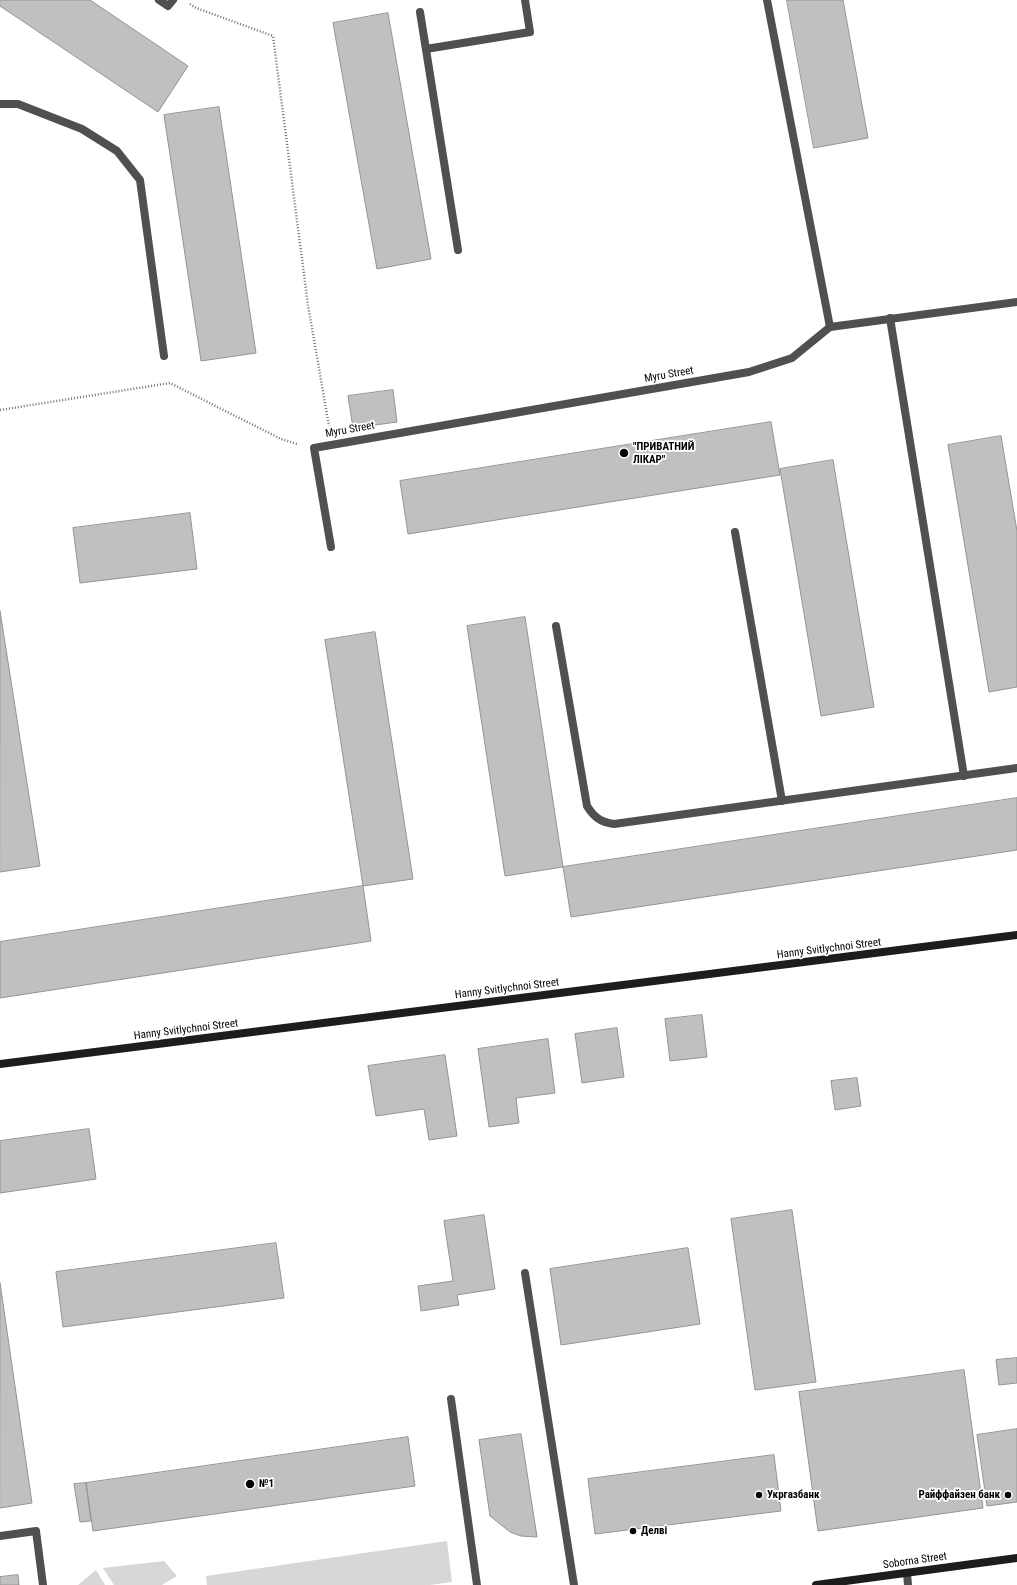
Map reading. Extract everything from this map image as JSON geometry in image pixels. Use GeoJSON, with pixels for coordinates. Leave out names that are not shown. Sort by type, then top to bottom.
{"type":"FeatureCollection","features":[{"type":"Feature","properties":{"kind":"street"},"geometry":{"type":"LineString","coordinates":[[159,0],[168,6],[173,0]]}},
{"type":"Feature","properties":{"kind":"street"},"geometry":{"type":"LineString","coordinates":[[426,50],[530,32],[525,0]]}},
{"type":"Feature","properties":{"kind":"street"},"geometry":{"type":"LineString","coordinates":[[767,0],[830,327],[1017,302]]}},
{"type":"Feature","properties":{"kind":"street"},"geometry":{"type":"LineString","coordinates":[[420,12],[458,250]]}},
{"type":"Feature","properties":{"kind":"street"},"geometry":{"type":"LineString","coordinates":[[0,104],[18,104],[82,129],[117,151],[140,180],[164,356]]}},
{"type":"Feature","properties":{"kind":"street"},"geometry":{"type":"LineString","coordinates":[[890,318],[964,776]]}},
{"type":"Feature","properties":{"kind":"street","name":"Myru Street"},"geometry":{"type":"LineString","coordinates":[[331,547],[314,448],[749,372],[792,358],[830,327]]}},
{"type":"Feature","properties":{"kind":"street"},"geometry":{"type":"LineString","coordinates":[[735,532],[782,801]]}},
{"type":"Feature","properties":{"kind":"street"},"geometry":{"type":"LineString","coordinates":[[556,626],[587,806],[594,817],[603,822],[614,824],[1017,768]]}},
{"type":"Feature","properties":{"kind":"street","name":"Hanny Svitlychnoi Street"},"geometry":{"type":"LineString","coordinates":[[0,1064],[1017,935]]}},
{"type":"Feature","properties":{"kind":"street"},"geometry":{"type":"LineString","coordinates":[[525,1273],[574,1585]]}},
{"type":"Feature","properties":{"kind":"street"},"geometry":{"type":"LineString","coordinates":[[451,1399],[477,1585]]}},
{"type":"Feature","properties":{"kind":"street"},"geometry":{"type":"LineString","coordinates":[[0,1536],[36,1531],[44,1585]]}},
{"type":"Feature","properties":{"kind":"street","name":"Soborna Street"},"geometry":{"type":"LineString","coordinates":[[816,1585],[1017,1558]]}},
{"type":"Feature","properties":{"kind":"street"},"geometry":{"type":"LineString","coordinates":[[907,1573],[908,1585]]}},
{"type":"Feature","properties":{"kind":"path"},"geometry":{"type":"LineString","coordinates":[[184,0],[196,8],[272,36],[308,305],[332,445]]}},
{"type":"Feature","properties":{"kind":"path","name":"Myru Street"},"geometry":{"type":"LineString","coordinates":[[0,410],[170,383],[282,439],[314,448]]}},
{"type":"Feature","properties":{"kind":"shaded area"},"geometry":{"type":"Polygon","coordinates":[[[447,1541],[452,1582],[430,1585],[207,1585],[206,1576],[447,1541]]]}},
{"type":"Feature","properties":{"kind":"shaded area"},"geometry":{"type":"Polygon","coordinates":[[[164,1561],[177,1576],[162,1585],[114,1585],[103,1568],[164,1561]]]}},
{"type":"Feature","properties":{"kind":"shaded area"},"geometry":{"type":"Polygon","coordinates":[[[96,1570],[105,1585],[78,1585],[96,1570]]]}},
{"type":"Feature","properties":{"kind":"building"},"geometry":{"type":"Polygon","coordinates":[[[0,0],[90,0],[188,66],[158,112],[0,6],[0,0]]]}},
{"type":"Feature","properties":{"kind":"building"},"geometry":{"type":"Polygon","coordinates":[[[787,0],[843,0],[868,138],[814,148],[787,0]]]}},
{"type":"Feature","properties":{"kind":"building"},"geometry":{"type":"Polygon","coordinates":[[[388,13],[431,259],[377,269],[333,23],[388,13]]]}},
{"type":"Feature","properties":{"kind":"building"},"geometry":{"type":"Polygon","coordinates":[[[219,107],[256,353],[201,361],[164,115],[219,107]]]}},
{"type":"Feature","properties":{"kind":"building"},"geometry":{"type":"Polygon","coordinates":[[[393,390],[397,422],[353,428],[348,396],[393,390]]]}},
{"type":"Feature","properties":{"kind":"building"},"geometry":{"type":"Polygon","coordinates":[[[771,422],[780,475],[408,534],[400,481],[771,422]]]}},
{"type":"Feature","properties":{"kind":"building"},"geometry":{"type":"Polygon","coordinates":[[[1001,436],[1017,531],[1017,687],[989,692],[948,445],[1001,436]]]}},
{"type":"Feature","properties":{"kind":"building"},"geometry":{"type":"Polygon","coordinates":[[[833,460],[874,707],[821,716],[780,469],[833,460]]]}},
{"type":"Feature","properties":{"kind":"building"},"geometry":{"type":"Polygon","coordinates":[[[190,513],[197,569],[80,583],[73,528],[190,513]]]}},
{"type":"Feature","properties":{"kind":"building"},"geometry":{"type":"Polygon","coordinates":[[[0,611],[40,866],[0,872],[0,611]]]}},
{"type":"Feature","properties":{"kind":"building"},"geometry":{"type":"Polygon","coordinates":[[[525,617],[563,867],[505,876],[467,626],[525,617]]]}},
{"type":"Feature","properties":{"kind":"building"},"geometry":{"type":"Polygon","coordinates":[[[375,632],[413,879],[363,886],[325,640],[375,632]]]}},
{"type":"Feature","properties":{"kind":"building"},"geometry":{"type":"Polygon","coordinates":[[[1017,798],[1017,850],[571,917],[563,867],[1017,798]]]}},
{"type":"Feature","properties":{"kind":"building"},"geometry":{"type":"Polygon","coordinates":[[[363,886],[371,941],[0,998],[0,942],[363,886]]]}},
{"type":"Feature","properties":{"kind":"building"},"geometry":{"type":"Polygon","coordinates":[[[702,1015],[707,1057],[670,1061],[665,1019],[702,1015]]]}},
{"type":"Feature","properties":{"kind":"building"},"geometry":{"type":"Polygon","coordinates":[[[617,1028],[624,1077],[582,1083],[575,1034],[617,1028]]]}},
{"type":"Feature","properties":{"kind":"building"},"geometry":{"type":"Polygon","coordinates":[[[548,1039],[555,1093],[516,1098],[519,1123],[489,1127],[478,1049],[548,1039]]]}},
{"type":"Feature","properties":{"kind":"building"},"geometry":{"type":"Polygon","coordinates":[[[445,1055],[457,1136],[429,1140],[424,1109],[376,1116],[368,1066],[445,1055]]]}},
{"type":"Feature","properties":{"kind":"building"},"geometry":{"type":"Polygon","coordinates":[[[857,1078],[861,1106],[835,1110],[831,1081],[857,1078]]]}},
{"type":"Feature","properties":{"kind":"building"},"geometry":{"type":"Polygon","coordinates":[[[89,1129],[96,1179],[0,1193],[0,1141],[89,1129]]]}},
{"type":"Feature","properties":{"kind":"building"},"geometry":{"type":"Polygon","coordinates":[[[792,1210],[816,1382],[755,1390],[731,1219],[792,1210]]]}},
{"type":"Feature","properties":{"kind":"building"},"geometry":{"type":"Polygon","coordinates":[[[484,1215],[495,1289],[457,1295],[459,1305],[421,1311],[418,1286],[453,1281],[444,1221],[484,1215]]]}},
{"type":"Feature","properties":{"kind":"building"},"geometry":{"type":"Polygon","coordinates":[[[276,1243],[284,1298],[63,1327],[56,1272],[276,1243]]]}},
{"type":"Feature","properties":{"kind":"building"},"geometry":{"type":"Polygon","coordinates":[[[688,1248],[700,1324],[561,1345],[550,1269],[688,1248]]]}},
{"type":"Feature","properties":{"kind":"building"},"geometry":{"type":"Polygon","coordinates":[[[0,1283],[32,1503],[0,1508],[0,1283]]]}},
{"type":"Feature","properties":{"kind":"building"},"geometry":{"type":"Polygon","coordinates":[[[1017,1358],[1017,1383],[999,1385],[996,1360],[1017,1358]]]}},
{"type":"Feature","properties":{"kind":"building"},"geometry":{"type":"Polygon","coordinates":[[[964,1370],[983,1508],[818,1531],[799,1392],[964,1370]]]}},
{"type":"Feature","properties":{"kind":"building"},"geometry":{"type":"Polygon","coordinates":[[[1017,1429],[1017,1502],[987,1506],[977,1435],[1017,1429]]]}},
{"type":"Feature","properties":{"kind":"building"},"geometry":{"type":"Polygon","coordinates":[[[521,1434],[537,1537],[521,1536],[510,1532],[490,1516],[479,1440],[521,1434]]]}},
{"type":"Feature","properties":{"kind":"building","name":"№1"},"geometry":{"type":"Polygon","coordinates":[[[408,1437],[415,1486],[93,1531],[86,1483],[408,1437]]]}},
{"type":"Feature","properties":{"kind":"building"},"geometry":{"type":"Polygon","coordinates":[[[774,1455],[781,1511],[595,1534],[588,1479],[774,1455]]]}},
{"type":"Feature","properties":{"kind":"building"},"geometry":{"type":"Polygon","coordinates":[[[86,1483],[91,1521],[80,1522],[74,1484],[86,1483]]]}},
{"type":"Feature","properties":{"kind":"building"},"geometry":{"type":"Polygon","coordinates":[[[18,1575],[19,1585],[0,1585],[0,1577],[18,1575]]]}},
{"type":"Feature","properties":{"kind":"place","name":"\"ПРИВАТНИЙ ЛІКАР\""},"geometry":{"type":"Point","coordinates":[624,453]}},
{"type":"Feature","properties":{"kind":"place","name":"№1"},"geometry":{"type":"Point","coordinates":[250,1484]}},
{"type":"Feature","properties":{"kind":"place","name":"Укргазбанк"},"geometry":{"type":"Point","coordinates":[759,1495]}},
{"type":"Feature","properties":{"kind":"place","name":"Райффайзен банк"},"geometry":{"type":"Point","coordinates":[1008,1495]}},
{"type":"Feature","properties":{"kind":"place","name":"Делві"},"geometry":{"type":"Point","coordinates":[633,1531]}}]}
